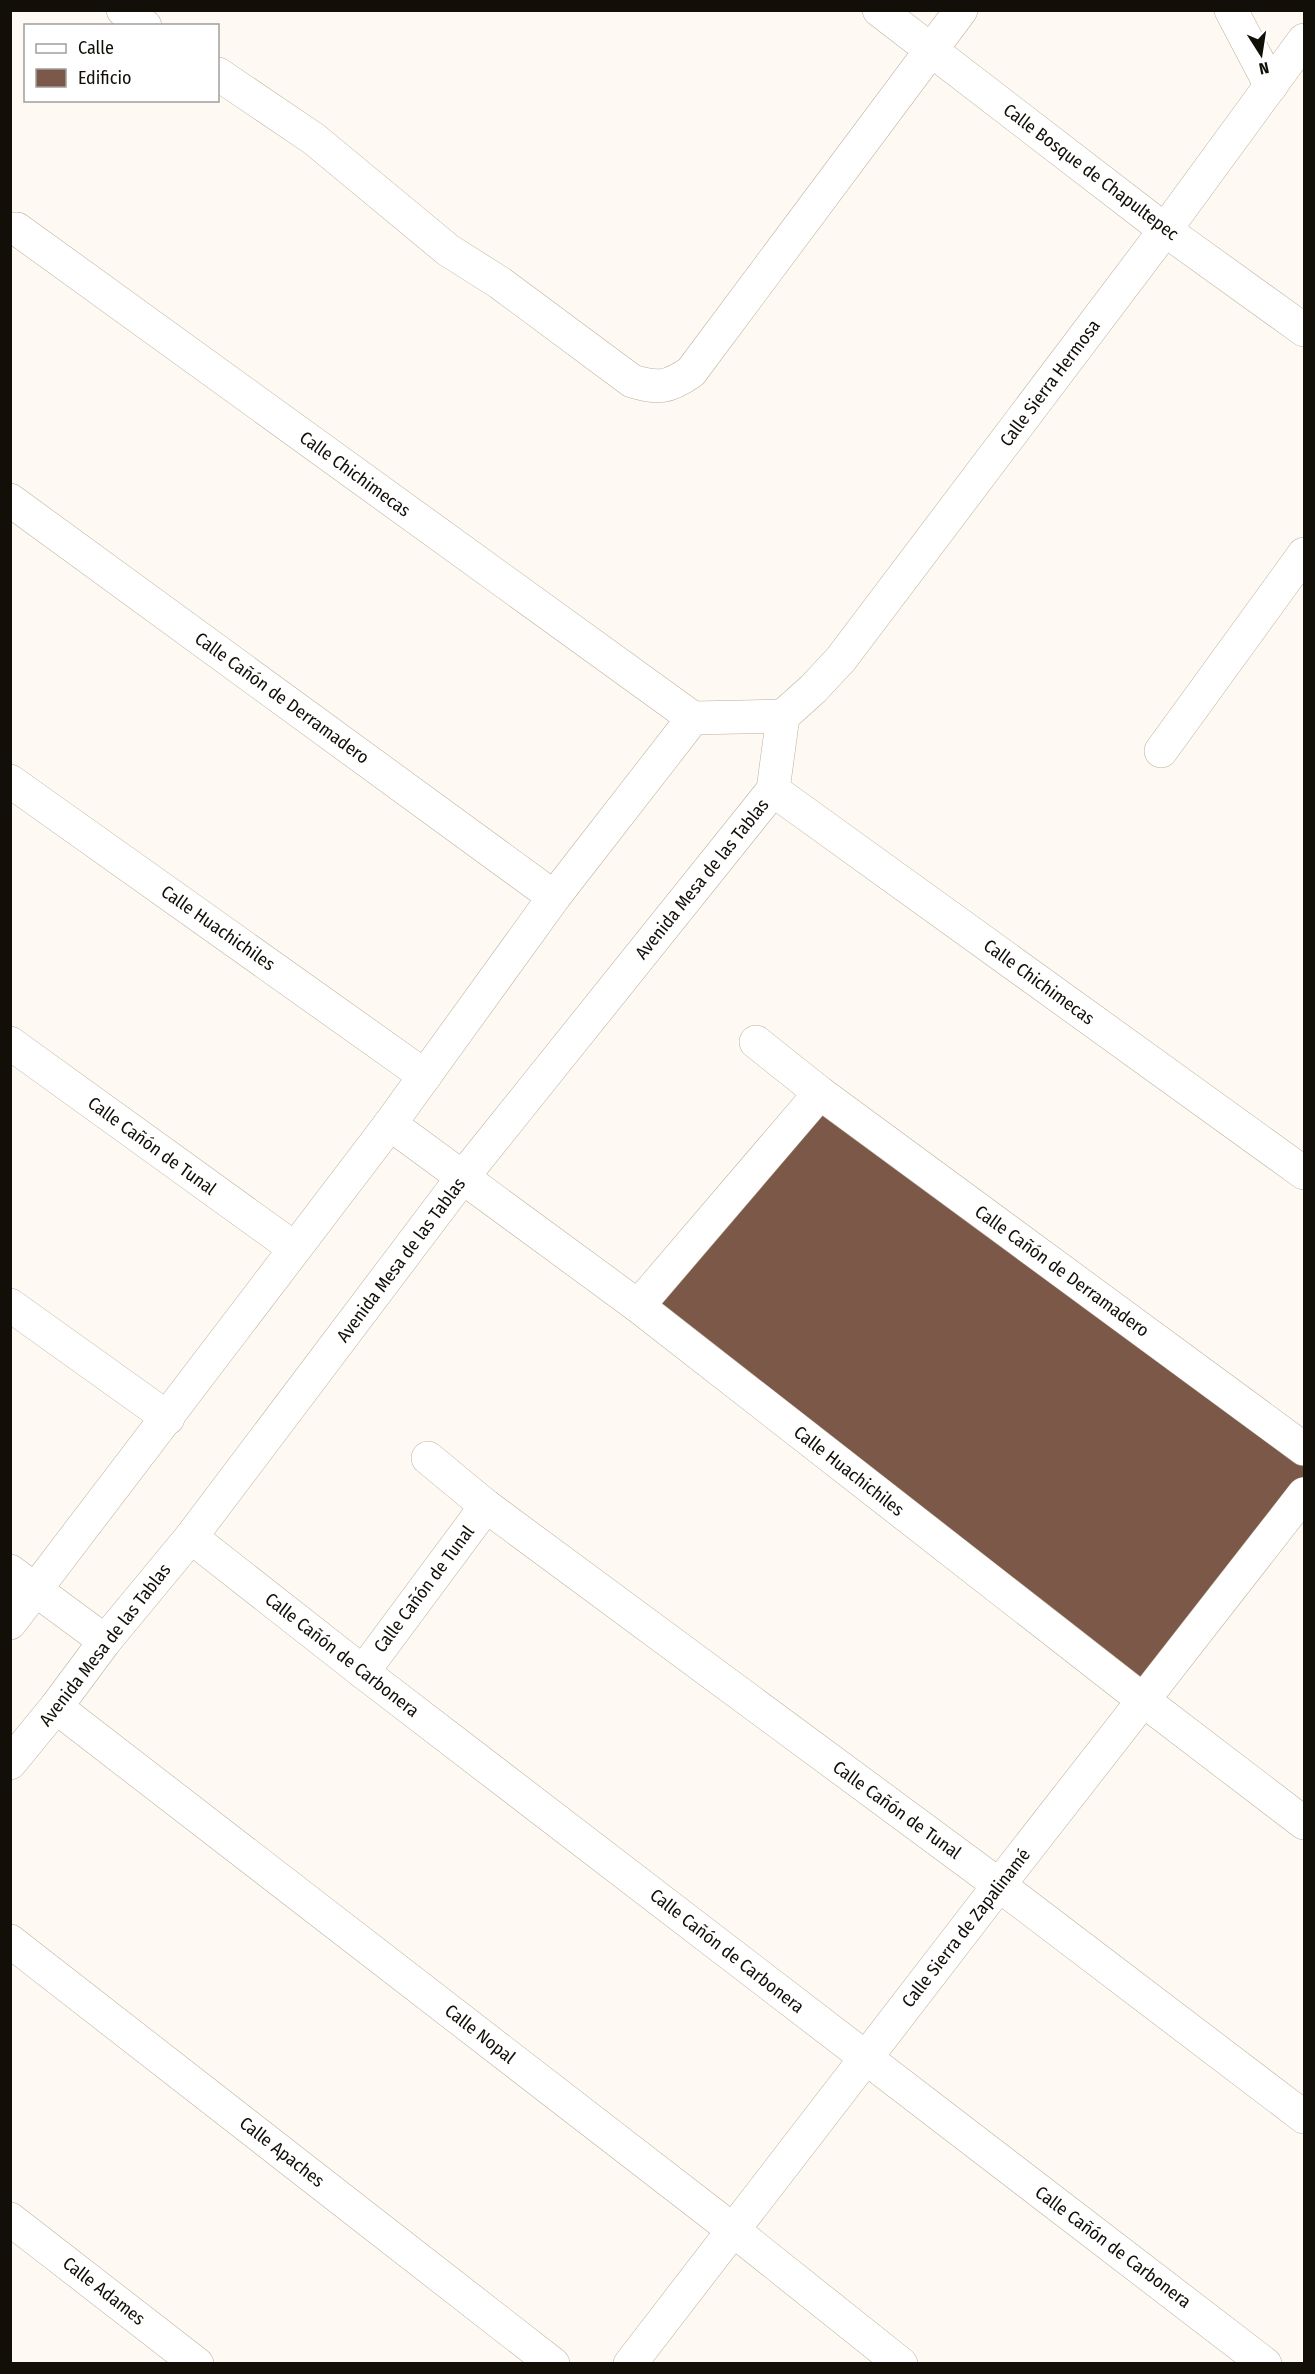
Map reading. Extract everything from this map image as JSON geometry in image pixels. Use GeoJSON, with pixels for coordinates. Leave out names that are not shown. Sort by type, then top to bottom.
{"type":"FeatureCollection","features":[{"type":"Feature","properties":{"kind":"street"},"geometry":{"type":"LineString","coordinates":[[123,10],[142,24]]}},
{"type":"Feature","properties":{"kind":"street","name":"Calle Bosque de Chapultepec"},"geometry":{"type":"LineString","coordinates":[[879,10],[1166,230],[1305,330]]}},
{"type":"Feature","properties":{"kind":"street"},"geometry":{"type":"LineString","coordinates":[[219,75],[314,139],[448,250],[500,283],[632,381],[654,388],[675,383],[691,372],[962,10]]}},
{"type":"Feature","properties":{"kind":"street"},"geometry":{"type":"LineString","coordinates":[[1231,10],[1271,86]]}},
{"type":"Feature","properties":{"kind":"street","name":"Calle Sierra Hermosa"},"geometry":{"type":"LineString","coordinates":[[783,716],[841,659],[1166,230],[1305,40]]}},
{"type":"Feature","properties":{"kind":"street","name":"Calle Chichimecas"},"geometry":{"type":"LineString","coordinates":[[14,229],[693,718]]}},
{"type":"Feature","properties":{"kind":"street","name":"Calle Cañón de Derramadero"},"geometry":{"type":"LineString","coordinates":[[10,500],[554,897]]}},
{"type":"Feature","properties":{"kind":"street"},"geometry":{"type":"LineString","coordinates":[[1161,751],[1305,554]]}},
{"type":"Feature","properties":{"kind":"street"},"geometry":{"type":"LineString","coordinates":[[10,1623],[23,1580],[168,1418],[294,1248],[390,1124],[554,897],[693,718],[783,716]]}},
{"type":"Feature","properties":{"kind":"street","name":"Avenida Mesa de las Tablas"},"geometry":{"type":"LineString","coordinates":[[10,1763],[56,1707],[105,1641],[191,1537],[462,1178],[773,790],[783,716]]}},
{"type":"Feature","properties":{"kind":"street","name":"Calle Huachichiles"},"geometry":{"type":"LineString","coordinates":[[10,781],[425,1076]]}},
{"type":"Feature","properties":{"kind":"street","name":"Calle Chichimecas"},"geometry":{"type":"LineString","coordinates":[[773,790],[1305,1173]]}},
{"type":"Feature","properties":{"kind":"street","name":"Calle Cañón de Derramadero"},"geometry":{"type":"LineString","coordinates":[[756,1042],[820,1093],[1305,1449]]}},
{"type":"Feature","properties":{"kind":"street","name":"Calle Cañón de Tunal"},"geometry":{"type":"LineString","coordinates":[[10,1043],[294,1248]]}},
{"type":"Feature","properties":{"kind":"street"},"geometry":{"type":"LineString","coordinates":[[638,1306],[820,1093]]}},
{"type":"Feature","properties":{"kind":"street","name":"Calle Huachichiles"},"geometry":{"type":"LineString","coordinates":[[390,1124],[638,1306],[1143,1700],[1305,1823]]}},
{"type":"Feature","properties":{"kind":"street"},"geometry":{"type":"LineString","coordinates":[[10,1305],[168,1418]]}},
{"type":"Feature","properties":{"kind":"street","name":"Calle Cañón de Tunal"},"geometry":{"type":"LineString","coordinates":[[428,1458],[486,1506],[999,1885],[1305,2118]]}},
{"type":"Feature","properties":{"kind":"street","name":"Calle Sierra de Zapalinamé"},"geometry":{"type":"LineString","coordinates":[[630,2364],[999,1885],[1305,1494]]}},
{"type":"Feature","properties":{"kind":"street","name":"Calle Cañón de Tunal"},"geometry":{"type":"LineString","coordinates":[[363,1672],[486,1506]]}},
{"type":"Feature","properties":{"kind":"street","name":"Calle Cañón de Carbonera"},"geometry":{"type":"LineString","coordinates":[[191,1537],[363,1672],[1265,2364]]}},
{"type":"Feature","properties":{"kind":"street"},"geometry":{"type":"LineString","coordinates":[[23,1580],[105,1641]]}},
{"type":"Feature","properties":{"kind":"street","name":"Calle Nopal"},"geometry":{"type":"LineString","coordinates":[[56,1707],[733,2230],[902,2364]]}},
{"type":"Feature","properties":{"kind":"street","name":"Calle Apaches"},"geometry":{"type":"LineString","coordinates":[[10,1941],[553,2364]]}},
{"type":"Feature","properties":{"kind":"street","name":"Calle Adames"},"geometry":{"type":"LineString","coordinates":[[10,2218],[197,2364]]}},
{"type":"Feature","properties":{"kind":"building"},"geometry":{"type":"Polygon","coordinates":[[[820,1093],[1304,1465],[1304,1476],[1143,1700],[638,1306],[820,1093]]]}}]}
